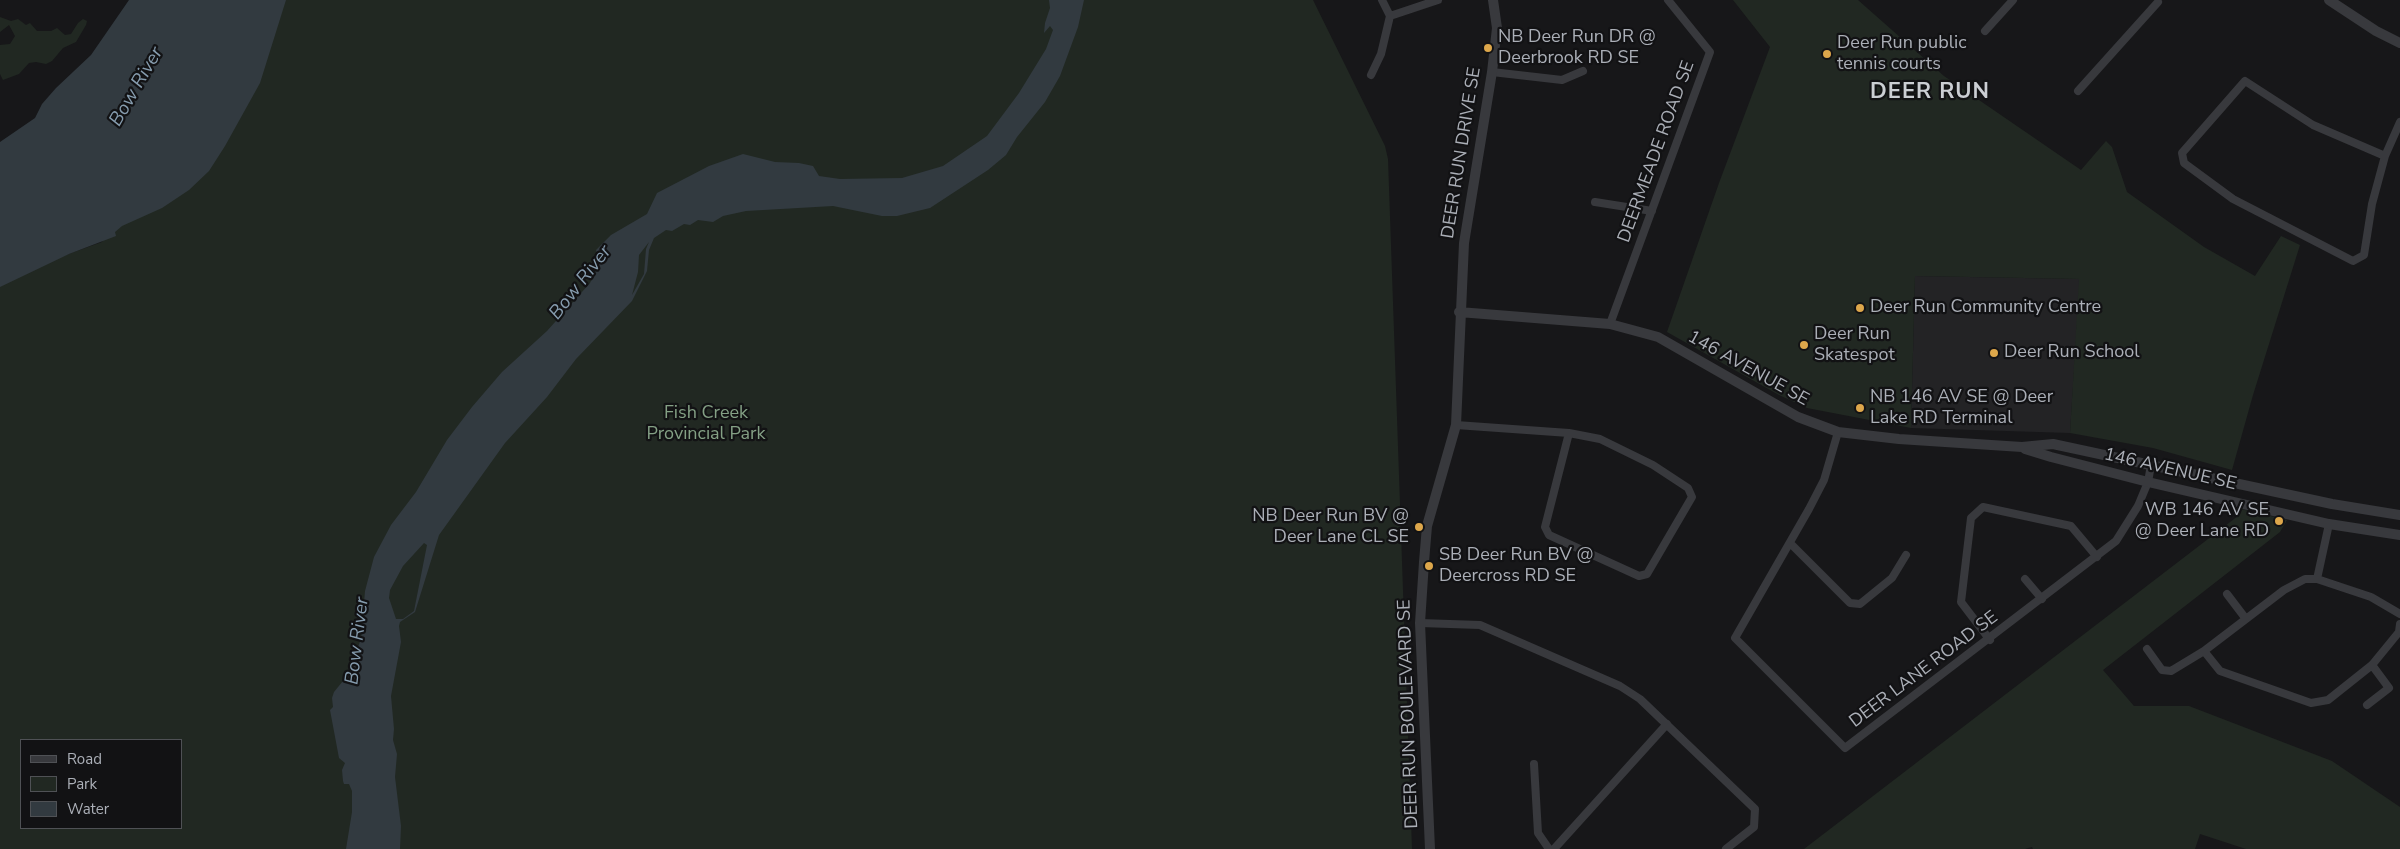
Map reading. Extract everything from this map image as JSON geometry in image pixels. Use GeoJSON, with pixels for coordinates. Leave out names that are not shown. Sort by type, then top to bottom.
{"type":"FeatureCollection","features":[{"type":"Feature","properties":{"kind":"street"},"geometry":{"type":"LineString","coordinates":[[1371,75],[1381,54],[1390,16],[1382,0]]}},
{"type":"Feature","properties":{"kind":"street"},"geometry":{"type":"LineString","coordinates":[[1390,16],[1438,0]]}},
{"type":"Feature","properties":{"kind":"street","name":"DEER RUN DRIVE SE"},"geometry":{"type":"LineString","coordinates":[[1459,312],[1464,243],[1492,72],[1497,28],[1493,0]]}},
{"type":"Feature","properties":{"kind":"street","name":"DEERMEADE ROAD SE"},"geometry":{"type":"LineString","coordinates":[[1610,324],[1710,52],[1668,0]]}},
{"type":"Feature","properties":{"kind":"street"},"geometry":{"type":"LineString","coordinates":[[1985,31],[2013,0]]}},
{"type":"Feature","properties":{"kind":"street"},"geometry":{"type":"LineString","coordinates":[[2329,0],[2376,32],[2400,43]]}},
{"type":"Feature","properties":{"kind":"street"},"geometry":{"type":"LineString","coordinates":[[2078,91],[2158,1]]}},
{"type":"Feature","properties":{"kind":"street"},"geometry":{"type":"LineString","coordinates":[[1492,72],[1562,80],[1583,71]]}},
{"type":"Feature","properties":{"kind":"street"},"geometry":{"type":"LineString","coordinates":[[2385,156],[2313,125],[2245,81],[2182,153],[2184,164],[2233,199],[2353,261],[2364,255],[2372,204],[2385,156],[2400,122]]}},
{"type":"Feature","properties":{"kind":"street"},"geometry":{"type":"LineString","coordinates":[[1595,202],[1652,210]]}},
{"type":"Feature","properties":{"kind":"street","name":"146 AVENUE SE"},"geometry":{"type":"LineString","coordinates":[[1459,312],[1610,324],[1658,337],[1798,417],[1838,432],[1899,439],[2022,448],[2054,444],[2332,504],[2400,515]]}},
{"type":"Feature","properties":{"kind":"street","name":"DEER RUN BOULEVARD SE"},"geometry":{"type":"LineString","coordinates":[[1430,849],[1420,623],[1427,526],[1456,424],[1459,312]]}},
{"type":"Feature","properties":{"kind":"street"},"geometry":{"type":"LineString","coordinates":[[1456,424],[1569,433],[1600,439],[1653,465],[1688,488],[1692,497],[1647,574],[1639,576],[1549,535],[1545,527],[1569,433]]}},
{"type":"Feature","properties":{"kind":"street","name":"DEER LANE ROAD SE"},"geometry":{"type":"LineString","coordinates":[[1838,432],[1824,480],[1735,638],[1845,748],[1990,640],[2116,542],[2127,525],[2148,482],[2151,465]]}},
{"type":"Feature","properties":{"kind":"street","name":"146 AVENUE SE"},"geometry":{"type":"LineString","coordinates":[[2022,448],[2051,458],[2329,524],[2400,534]]}},
{"type":"Feature","properties":{"kind":"street"},"geometry":{"type":"LineString","coordinates":[[1990,640],[1962,602],[1972,518],[1983,508],[2071,526],[2097,558]]}},
{"type":"Feature","properties":{"kind":"street"},"geometry":{"type":"LineString","coordinates":[[2316,579],[2329,524]]}},
{"type":"Feature","properties":{"kind":"street"},"geometry":{"type":"LineString","coordinates":[[1790,543],[1850,603],[1860,604],[1892,578],[1906,555]]}},
{"type":"Feature","properties":{"kind":"street"},"geometry":{"type":"LineString","coordinates":[[2147,650],[2162,670],[2171,671],[2204,651],[2284,590],[2305,578],[2316,579],[2371,597],[2400,614]]}},
{"type":"Feature","properties":{"kind":"street"},"geometry":{"type":"LineString","coordinates":[[2026,579],[2042,599]]}},
{"type":"Feature","properties":{"kind":"street"},"geometry":{"type":"LineString","coordinates":[[2227,594],[2246,619]]}},
{"type":"Feature","properties":{"kind":"street"},"geometry":{"type":"LineString","coordinates":[[1420,623],[1480,625],[1620,686],[1640,699],[1755,809],[1754,827],[1726,849]]}},
{"type":"Feature","properties":{"kind":"street"},"geometry":{"type":"LineString","coordinates":[[2204,651],[2220,671],[2311,703],[2328,700],[2372,665],[2399,632],[2400,624]]}},
{"type":"Feature","properties":{"kind":"street"},"geometry":{"type":"LineString","coordinates":[[2367,705],[2389,688],[2372,665]]}},
{"type":"Feature","properties":{"kind":"street"},"geometry":{"type":"LineString","coordinates":[[1554,849],[1667,724]]}},
{"type":"Feature","properties":{"kind":"street"},"geometry":{"type":"LineString","coordinates":[[1534,764],[1538,833],[1548,849]]}},
{"type":"Feature","properties":{"kind":"shaded area","name":"Deer Run School"},"geometry":{"type":"Polygon","coordinates":[[[1915,276],[2080,279],[2070,433],[1911,428],[1915,276]]]}},
{"type":"Feature","properties":{"kind":"green space","name":"Fish Creek Provincial Park"},"geometry":{"type":"Polygon","coordinates":[[[250,0],[1313,0],[1385,146],[1388,159],[1412,849],[0,849],[0,286],[60,257],[102,242],[250,0]]]}},
{"type":"Feature","properties":{"kind":"green space"},"geometry":{"type":"Polygon","coordinates":[[[1733,0],[1858,0],[1944,76],[2081,170],[2106,141],[2112,147],[2127,192],[2204,247],[2255,276],[2281,236],[2300,245],[2253,395],[2232,470],[2153,448],[2070,433],[2079,279],[1915,276],[1911,428],[1807,408],[1779,395],[1667,332],[1719,183],[1770,47],[1733,0]]]}},
{"type":"Feature","properties":{"kind":"green space"},"geometry":{"type":"Polygon","coordinates":[[[0,17],[11,21],[18,19],[26,25],[30,23],[37,31],[51,31],[57,28],[65,35],[71,34],[83,19],[87,21],[76,42],[63,48],[52,61],[46,64],[29,63],[19,74],[3,80],[0,74],[0,45],[10,44],[15,36],[9,25],[0,32],[0,17]]]}},
{"type":"Feature","properties":{"kind":"green space"},"geometry":{"type":"Polygon","coordinates":[[[2241,509],[2287,520],[2280,532],[2103,670],[2134,706],[2189,706],[2332,761],[2400,807],[2400,849],[2246,849],[2200,834],[2195,849],[2033,849],[2032,847],[2025,849],[1804,849],[2238,516],[2241,509]]]}},
{"type":"Feature","properties":{"kind":"water","name":"Bow River"},"geometry":{"type":"Polygon","coordinates":[[[129,0],[286,0],[260,83],[209,171],[189,190],[162,208],[122,226],[115,232],[116,236],[69,254],[0,287],[0,142],[35,118],[42,104],[56,88],[91,55],[129,0]]]}},
{"type":"Feature","properties":{"kind":"water"},"geometry":{"type":"Polygon","coordinates":[[[1049,0],[1084,0],[1078,27],[1060,76],[1045,102],[1017,137],[1006,155],[988,170],[930,208],[897,216],[882,216],[833,206],[746,211],[723,216],[713,222],[698,220],[690,225],[684,224],[672,231],[666,230],[654,238],[649,250],[647,271],[632,301],[576,359],[547,397],[505,443],[439,535],[415,612],[400,622],[399,626],[401,642],[391,696],[393,740],[397,754],[395,777],[401,826],[400,849],[346,849],[352,812],[352,791],[349,784],[344,784],[343,781],[342,770],[345,763],[339,758],[330,710],[333,707],[332,698],[334,692],[347,676],[361,639],[365,591],[374,557],[391,525],[416,492],[447,440],[472,407],[502,372],[547,331],[590,283],[600,262],[596,250],[611,235],[647,214],[657,193],[709,166],[743,154],[775,162],[799,163],[813,166],[819,176],[840,179],[902,178],[943,166],[987,136],[1019,93],[1046,49],[1053,30],[1050,26],[1044,33],[1050,8],[1049,0]],[[649,242],[639,255],[638,272],[632,295],[644,274],[646,249],[649,242]],[[424,543],[403,566],[390,590],[389,598],[396,619],[403,619],[414,611],[427,545],[424,543]]]}},
{"type":"Feature","properties":{"kind":"place","name":"NB Deer Run DR @ Deerbrook RD SE"},"geometry":{"type":"Point","coordinates":[1488,48]}},
{"type":"Feature","properties":{"kind":"place","name":"Deer Run public tennis courts"},"geometry":{"type":"Point","coordinates":[1827,54]}},
{"type":"Feature","properties":{"kind":"place","name":"Deer Run Community Centre"},"geometry":{"type":"Point","coordinates":[1860,308]}},
{"type":"Feature","properties":{"kind":"place","name":"Deer Run Skatespot"},"geometry":{"type":"Point","coordinates":[1804,345]}},
{"type":"Feature","properties":{"kind":"place","name":"Deer Run School"},"geometry":{"type":"Point","coordinates":[1994,353]}},
{"type":"Feature","properties":{"kind":"place","name":"NB 146 AV SE @ Deer Lake RD Terminal"},"geometry":{"type":"Point","coordinates":[1860,408]}},
{"type":"Feature","properties":{"kind":"place","name":"WB 146 AV SE @ Deer Lane RD"},"geometry":{"type":"Point","coordinates":[2279,521]}},
{"type":"Feature","properties":{"kind":"place","name":"NB Deer Run BV @ Deer Lane CL SE"},"geometry":{"type":"Point","coordinates":[1419,527]}},
{"type":"Feature","properties":{"kind":"place","name":"SB Deer Run BV @ Deercross RD SE"},"geometry":{"type":"Point","coordinates":[1429,566]}},
{"type":"Feature","properties":{"kind":"district","name":"DEER RUN"},"geometry":{"type":"Point","coordinates":[1930,93]}}]}
